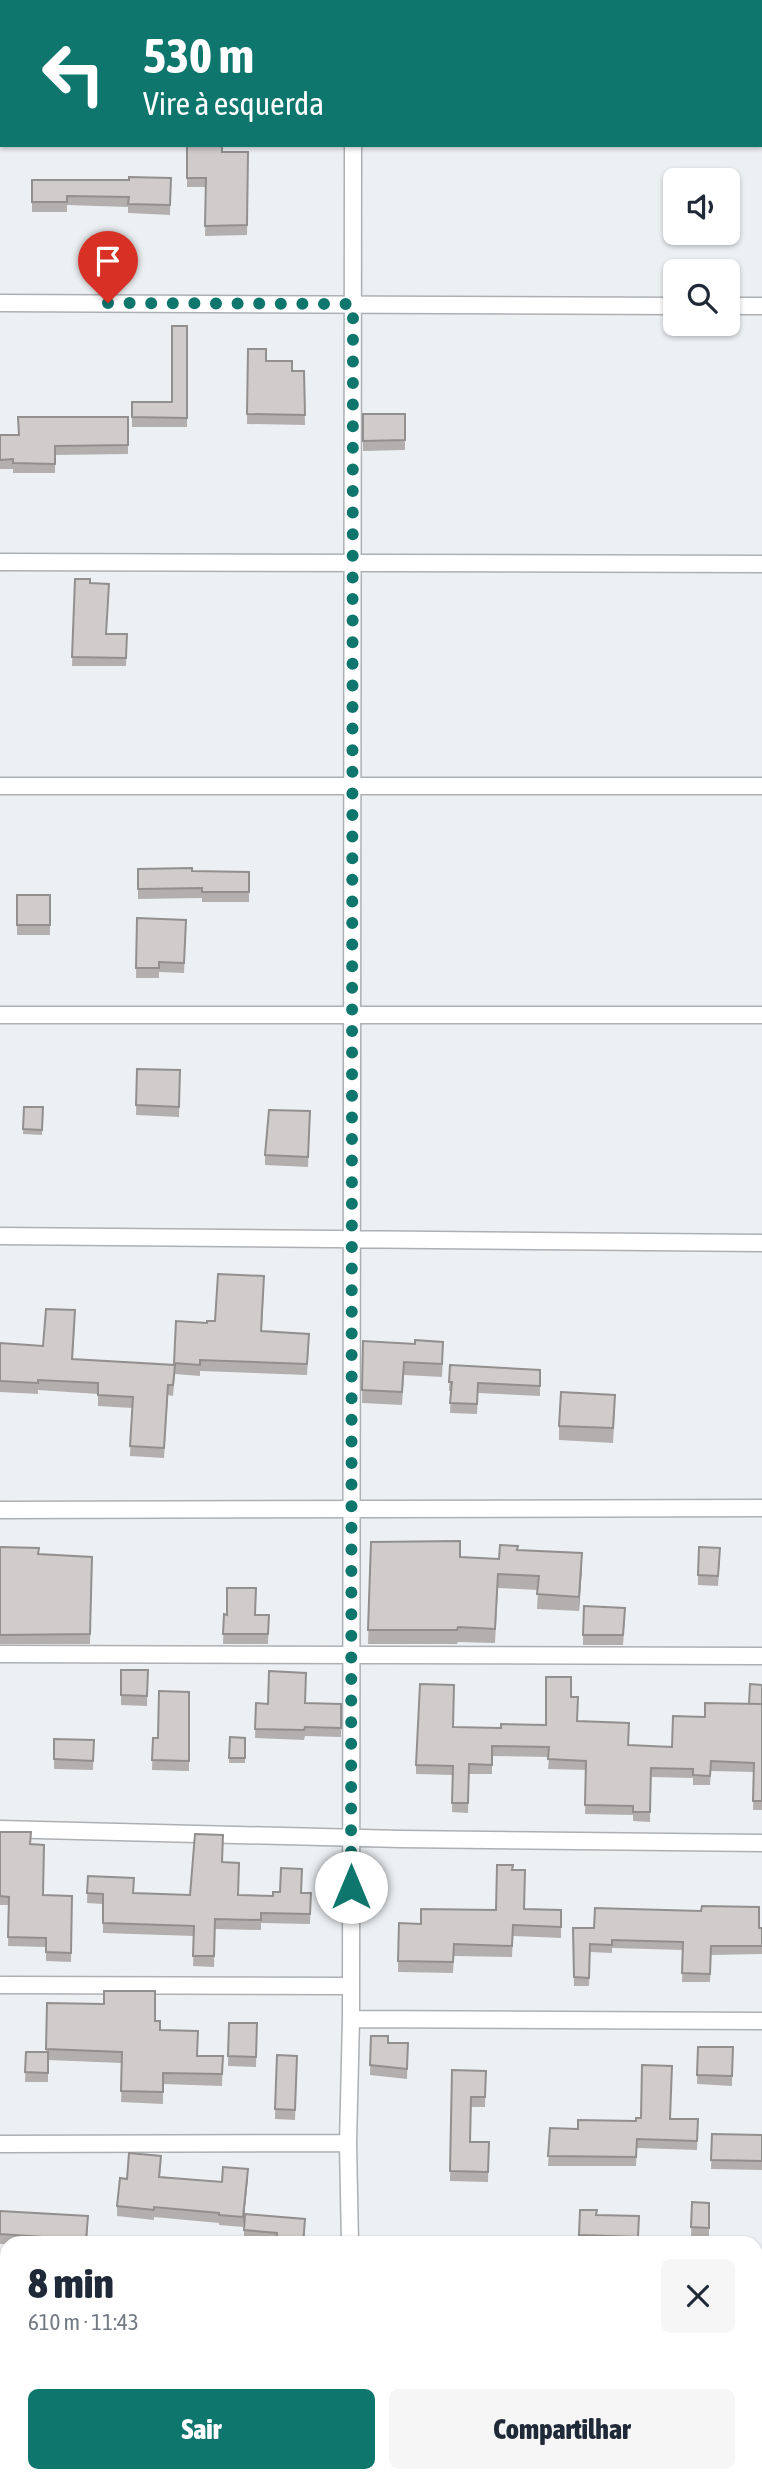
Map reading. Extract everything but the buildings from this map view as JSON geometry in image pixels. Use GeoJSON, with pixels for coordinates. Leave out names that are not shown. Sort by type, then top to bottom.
{"type":"FeatureCollection","features":[{"type":"Feature","properties":{"kind":"street"},"geometry":{"type":"LineString","coordinates":[[350,2236],[353,147]]}},
{"type":"Feature","properties":{"kind":"street"},"geometry":{"type":"LineString","coordinates":[[0,303],[663,306]]}},
{"type":"Feature","properties":{"kind":"street"},"geometry":{"type":"LineString","coordinates":[[740,306],[762,306]]}},
{"type":"Feature","properties":{"kind":"street"},"geometry":{"type":"LineString","coordinates":[[0,562],[762,564]]}},
{"type":"Feature","properties":{"kind":"street"},"geometry":{"type":"LineString","coordinates":[[0,786],[762,786]]}},
{"type":"Feature","properties":{"kind":"street"},"geometry":{"type":"LineString","coordinates":[[0,1015],[762,1015]]}},
{"type":"Feature","properties":{"kind":"street"},"geometry":{"type":"LineString","coordinates":[[0,1236],[762,1243]]}},
{"type":"Feature","properties":{"kind":"street"},"geometry":{"type":"LineString","coordinates":[[0,1510],[762,1508]]}},
{"type":"Feature","properties":{"kind":"street"},"geometry":{"type":"LineString","coordinates":[[0,1654],[762,1656]]}},
{"type":"Feature","properties":{"kind":"street"},"geometry":{"type":"LineString","coordinates":[[0,1829],[351,1838],[762,1843]]}},
{"type":"Feature","properties":{"kind":"street"},"geometry":{"type":"LineString","coordinates":[[0,1985],[351,1986]]}},
{"type":"Feature","properties":{"kind":"street"},"geometry":{"type":"LineString","coordinates":[[351,2019],[762,2021]]}},
{"type":"Feature","properties":{"kind":"street"},"geometry":{"type":"LineString","coordinates":[[0,2144],[348,2143]]}},
{"type":"Feature","properties":{"kind":"route"},"geometry":{"type":"LineString","coordinates":[[108,303],[353,304],[351,1887]]}}]}
